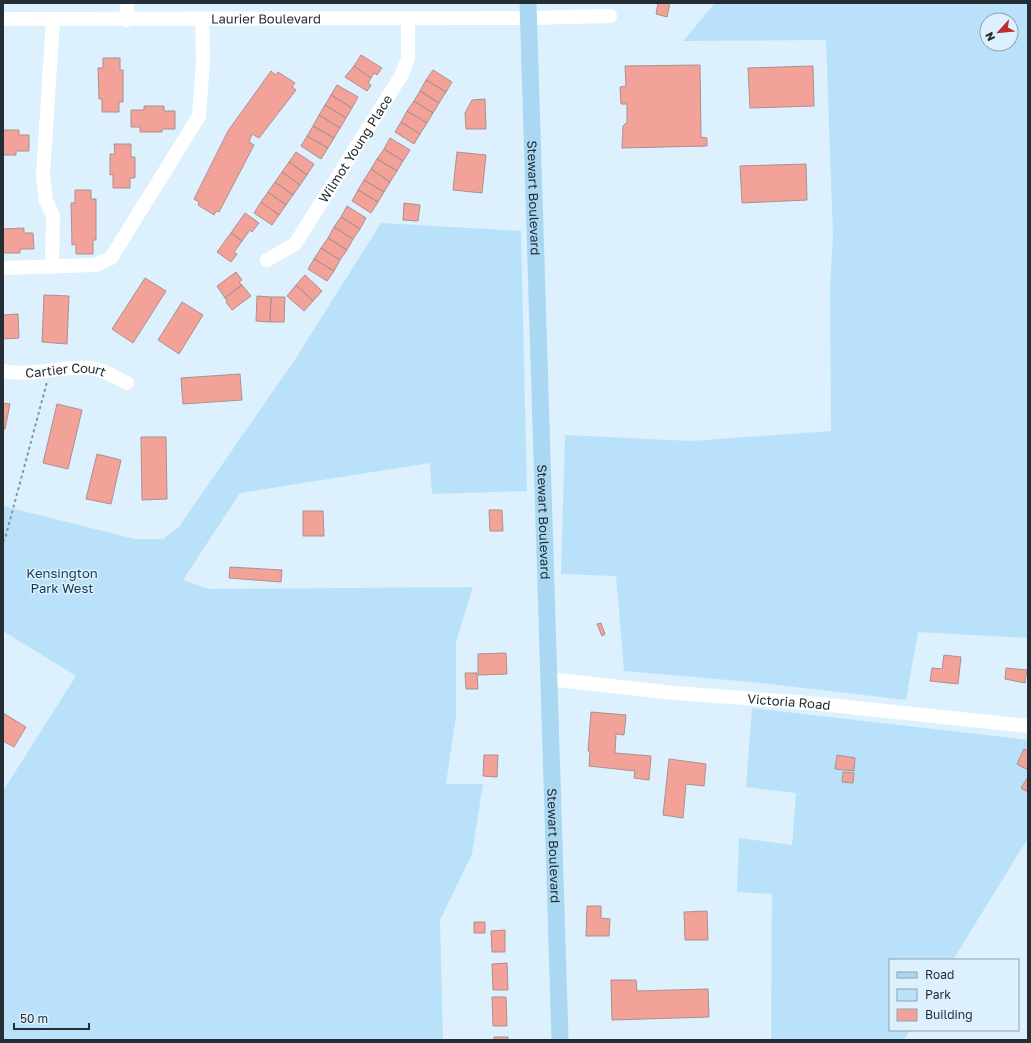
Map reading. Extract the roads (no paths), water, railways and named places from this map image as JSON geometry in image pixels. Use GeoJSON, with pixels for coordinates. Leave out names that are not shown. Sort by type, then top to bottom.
{"type":"FeatureCollection","features":[{"type":"Feature","properties":{"kind":"main road","name":"Stewart Boulevard"},"geometry":{"type":"LineString","coordinates":[[528,11],[560,1040]]}},
{"type":"Feature","properties":{"kind":"street"},"geometry":{"type":"LineString","coordinates":[[127,3],[127,20]]}},
{"type":"Feature","properties":{"kind":"street","name":"Laurier Boulevard"},"geometry":{"type":"LineString","coordinates":[[3,19],[127,20],[408,18],[528,11],[610,16]]}},
{"type":"Feature","properties":{"kind":"street","name":"Wilmot Young Place"},"geometry":{"type":"LineString","coordinates":[[267,260],[295,244],[401,76],[408,59],[408,18]]}},
{"type":"Feature","properties":{"kind":"street"},"geometry":{"type":"LineString","coordinates":[[52,267],[53,215],[46,201],[43,175],[53,19]]}},
{"type":"Feature","properties":{"kind":"street"},"geometry":{"type":"LineString","coordinates":[[3,268],[95,265],[111,258],[200,116],[203,62],[202,19]]}},
{"type":"Feature","properties":{"kind":"street","name":"Cartier Court"},"geometry":{"type":"LineString","coordinates":[[3,371],[16,373],[50,369],[91,368],[126,383]]}},
{"type":"Feature","properties":{"kind":"street","name":"Victoria Road"},"geometry":{"type":"LineString","coordinates":[[549,680],[1028,726]]}},
{"type":"Feature","properties":{"kind":"park label","name":"Kensington Park West"},"geometry":{"type":"Point","coordinates":[62,580]}}]}
